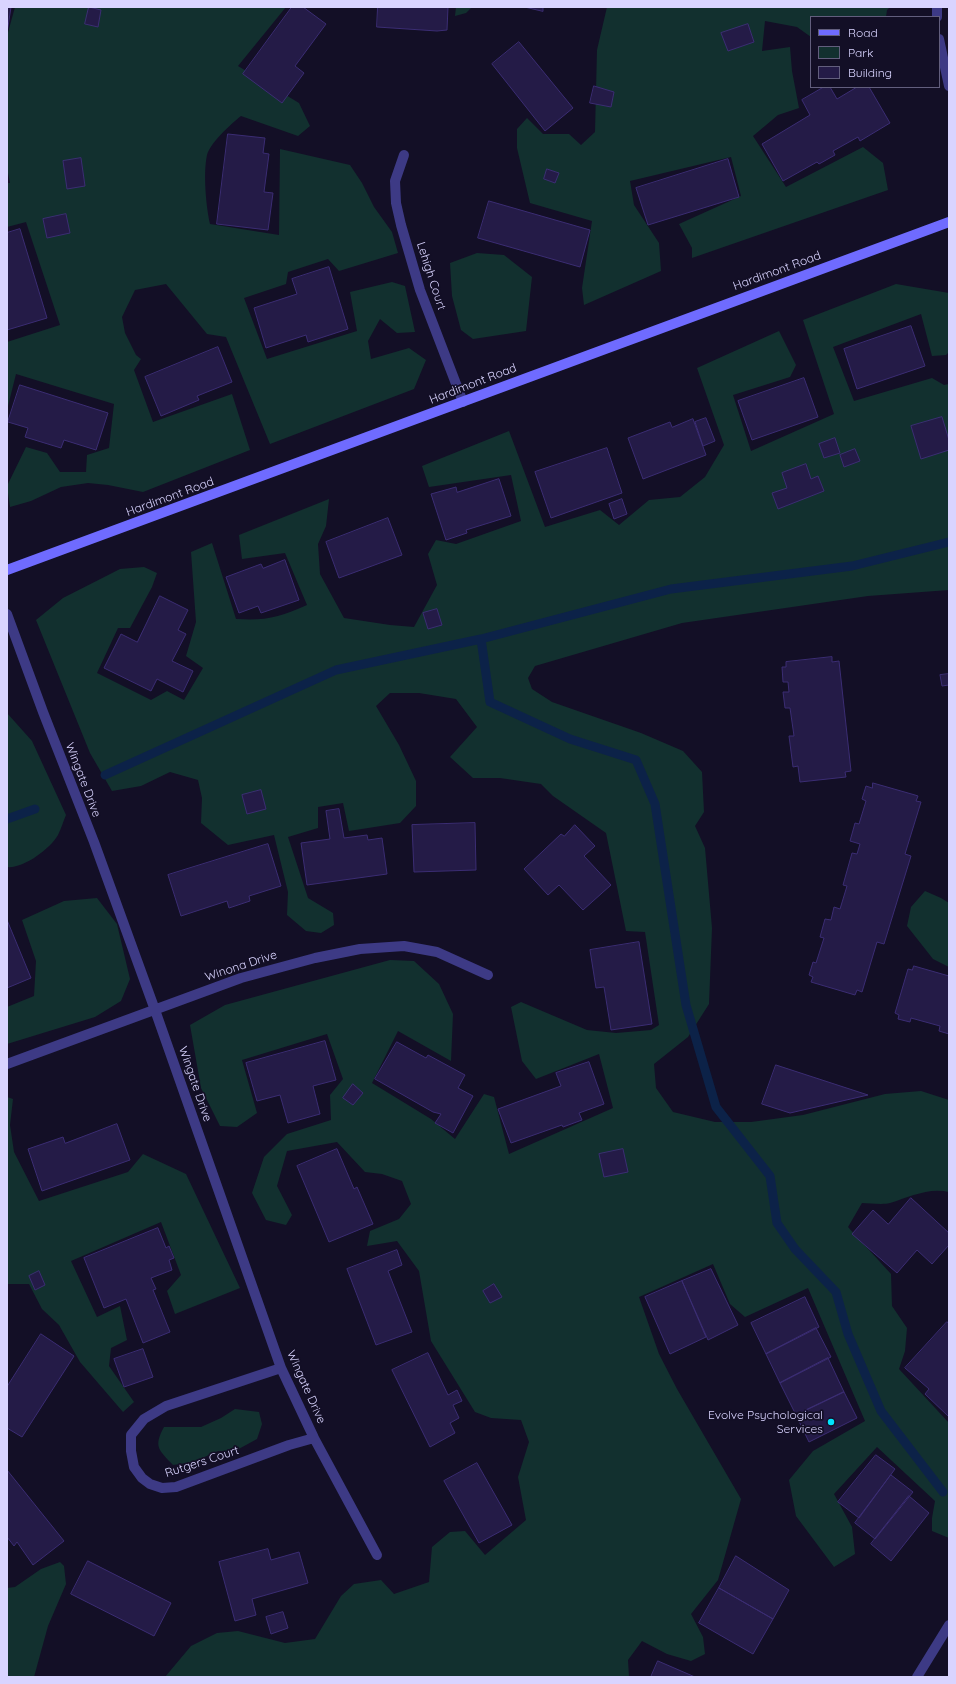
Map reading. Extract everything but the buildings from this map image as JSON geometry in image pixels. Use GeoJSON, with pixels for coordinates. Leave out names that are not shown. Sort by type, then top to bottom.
{"type":"FeatureCollection","features":[{"type":"Feature","properties":{"kind":"street"},"geometry":{"type":"LineString","coordinates":[[940,44],[949,86]]}},
{"type":"Feature","properties":{"kind":"street","name":"Lehigh Court"},"geometry":{"type":"LineString","coordinates":[[404,155],[395,181],[396,203],[401,225],[420,290],[463,402]]}},
{"type":"Feature","properties":{"kind":"street","name":"Hardimont Road"},"geometry":{"type":"LineString","coordinates":[[7,570],[949,222]]}},
{"type":"Feature","properties":{"kind":"street","name":"Wingate Drive"},"geometry":{"type":"LineString","coordinates":[[7,614],[43,712],[94,842],[155,1010],[281,1368],[314,1438],[377,1555]]}},
{"type":"Feature","properties":{"kind":"street","name":"Winona Drive"},"geometry":{"type":"LineString","coordinates":[[7,1064],[241,978],[315,958],[360,949],[404,946],[437,952],[488,975]]}},
{"type":"Feature","properties":{"kind":"street","name":"Rutgers Court"},"geometry":{"type":"LineString","coordinates":[[281,1368],[166,1406],[144,1419],[131,1435],[131,1451],[134,1467],[142,1478],[150,1484],[162,1488],[176,1487],[289,1445],[314,1438]]}},
{"type":"Feature","properties":{"kind":"street"},"geometry":{"type":"LineString","coordinates":[[917,1677],[949,1625]]}},
{"type":"Feature","properties":{"kind":"green space"},"geometry":{"type":"Polygon","coordinates":[[[15,7],[286,7],[238,66],[299,103],[310,126],[298,136],[241,116],[216,139],[207,155],[205,171],[207,208],[210,224],[279,235],[280,149],[350,165],[362,183],[374,207],[392,232],[398,253],[339,271],[328,259],[288,272],[286,284],[244,298],[267,359],[357,331],[350,292],[392,282],[405,286],[415,332],[397,333],[380,319],[368,341],[371,359],[409,348],[426,360],[414,389],[270,444],[226,337],[207,334],[166,284],[135,290],[122,317],[125,333],[136,355],[141,359],[134,370],[153,422],[232,394],[250,450],[143,492],[108,485],[88,483],[61,487],[31,501],[10,507],[7,486],[26,447],[47,453],[60,472],[86,472],[87,455],[109,448],[114,404],[16,374],[7,410],[7,342],[60,325],[26,222],[7,227],[7,183],[10,183],[7,168],[7,36],[15,7]]]}},
{"type":"Feature","properties":{"kind":"green space"},"geometry":{"type":"Polygon","coordinates":[[[456,7],[472,7],[466,13],[455,16],[456,7]]]}},
{"type":"Feature","properties":{"kind":"green space"},"geometry":{"type":"Polygon","coordinates":[[[607,7],[890,7],[887,10],[886,16],[810,16],[810,36],[797,27],[765,21],[762,51],[790,47],[792,71],[799,108],[778,115],[753,136],[786,187],[863,147],[883,163],[888,190],[692,258],[692,248],[679,224],[741,196],[731,157],[630,181],[634,205],[659,243],[661,271],[584,305],[582,288],[592,221],[530,203],[517,148],[517,129],[527,118],[543,134],[569,134],[581,145],[595,132],[597,50],[607,7]]]}},
{"type":"Feature","properties":{"kind":"green space"},"geometry":{"type":"Polygon","coordinates":[[[477,253],[504,255],[532,277],[526,331],[473,339],[461,330],[452,296],[450,263],[477,253]]]}},
{"type":"Feature","properties":{"kind":"green space"},"geometry":{"type":"Polygon","coordinates":[[[896,284],[949,293],[949,352],[946,355],[932,356],[921,314],[833,347],[854,401],[932,378],[944,385],[949,384],[949,590],[868,596],[682,623],[535,666],[528,678],[532,689],[552,702],[641,733],[683,751],[702,772],[704,812],[695,826],[705,848],[712,928],[709,1004],[688,1037],[654,1064],[656,1088],[673,1112],[715,1122],[751,1122],[803,1115],[885,1094],[921,1091],[949,1100],[949,1192],[927,1192],[887,1204],[862,1203],[848,1227],[891,1274],[892,1306],[907,1328],[905,1351],[899,1369],[949,1423],[949,1538],[932,1531],[932,1518],[935,1501],[877,1447],[834,1494],[852,1527],[855,1554],[834,1567],[796,1516],[789,1480],[813,1451],[865,1421],[808,1288],[745,1317],[730,1304],[713,1264],[639,1297],[659,1354],[677,1389],[741,1499],[718,1580],[691,1614],[703,1637],[705,1654],[691,1661],[667,1654],[642,1641],[628,1660],[629,1677],[165,1677],[191,1646],[217,1633],[238,1631],[285,1643],[315,1639],[341,1596],[354,1584],[381,1580],[394,1594],[429,1582],[432,1547],[450,1532],[465,1531],[485,1555],[526,1520],[518,1477],[529,1442],[521,1420],[491,1418],[475,1412],[431,1341],[419,1271],[397,1241],[367,1246],[370,1231],[399,1219],[411,1204],[402,1181],[382,1174],[365,1172],[337,1142],[287,1151],[277,1186],[292,1215],[286,1225],[266,1220],[252,1193],[264,1157],[287,1134],[331,1120],[330,1095],[343,1079],[327,1034],[242,1060],[257,1113],[237,1127],[220,1126],[201,1088],[190,1025],[225,1005],[390,960],[414,961],[439,984],[453,1014],[451,1061],[398,1031],[372,1083],[431,1119],[455,1139],[484,1094],[494,1097],[509,1154],[613,1108],[599,1054],[536,1079],[522,1061],[511,1007],[521,1002],[587,1030],[616,1033],[651,1030],[659,1025],[645,932],[626,931],[606,833],[553,796],[541,784],[500,778],[473,778],[450,757],[477,727],[456,699],[419,693],[390,693],[376,706],[399,745],[416,781],[416,806],[400,823],[349,831],[343,803],[318,807],[318,828],[288,837],[308,898],[333,913],[334,925],[321,933],[306,931],[287,915],[288,892],[274,835],[228,845],[201,823],[202,798],[198,780],[170,772],[141,786],[112,791],[90,753],[36,620],[63,598],[120,569],[144,567],[157,573],[152,587],[130,628],[118,628],[97,673],[151,700],[167,691],[184,700],[203,668],[186,656],[196,622],[191,552],[212,543],[236,619],[265,619],[289,613],[307,605],[285,553],[242,559],[239,535],[329,499],[326,526],[318,544],[320,574],[344,618],[414,627],[437,585],[428,554],[436,540],[456,544],[521,521],[511,475],[429,487],[422,466],[509,431],[545,527],[600,510],[619,525],[649,500],[680,497],[705,477],[724,445],[697,368],[779,331],[796,365],[790,377],[733,395],[751,451],[834,414],[803,320],[896,284]]]}},
{"type":"Feature","properties":{"kind":"green space"},"geometry":{"type":"Polygon","coordinates":[[[7,713],[32,741],[66,815],[58,835],[43,852],[21,865],[13,867],[7,867],[7,713]]]}},
{"type":"Feature","properties":{"kind":"green space"},"geometry":{"type":"Polygon","coordinates":[[[925,891],[949,903],[949,967],[933,959],[907,926],[911,907],[925,891]]]}},
{"type":"Feature","properties":{"kind":"green space"},"geometry":{"type":"Polygon","coordinates":[[[97,898],[117,924],[130,979],[121,1001],[95,1017],[7,1044],[7,1007],[34,996],[36,961],[22,920],[64,901],[97,898]]]}},
{"type":"Feature","properties":{"kind":"green space"},"geometry":{"type":"Polygon","coordinates":[[[7,1097],[13,1099],[10,1125],[14,1152],[39,1201],[128,1172],[143,1154],[186,1174],[240,1288],[175,1314],[167,1291],[181,1275],[161,1222],[71,1261],[97,1317],[120,1306],[127,1340],[111,1348],[109,1366],[134,1402],[123,1412],[80,1362],[59,1325],[42,1309],[29,1284],[7,1284],[7,1097]]]}},
{"type":"Feature","properties":{"kind":"green space"},"geometry":{"type":"Polygon","coordinates":[[[235,1409],[259,1412],[262,1424],[257,1439],[235,1451],[218,1451],[193,1462],[173,1465],[161,1452],[158,1444],[164,1427],[201,1427],[221,1418],[235,1409]]]}},
{"type":"Feature","properties":{"kind":"green space"},"geometry":{"type":"Polygon","coordinates":[[[60,1562],[64,1566],[66,1584],[48,1626],[34,1677],[7,1677],[7,1588],[15,1587],[41,1569],[60,1562]]]}},
{"type":"Feature","properties":{"kind":"waterway"},"geometry":{"type":"LineString","coordinates":[[105,775],[336,670],[481,639],[671,589],[852,566],[949,542]]}},
{"type":"Feature","properties":{"kind":"waterway"},"geometry":{"type":"LineString","coordinates":[[481,639],[490,702],[570,739],[636,760],[655,804],[686,1005],[716,1107],[770,1176],[777,1223],[795,1249],[836,1292],[848,1334],[881,1411],[943,1492]]}},
{"type":"Feature","properties":{"kind":"waterway"},"geometry":{"type":"LineString","coordinates":[[7,819],[35,809]]}},
{"type":"Feature","properties":{"kind":"place","name":"Evolve Psychological Services"},"geometry":{"type":"Point","coordinates":[831,1422]}}]}
